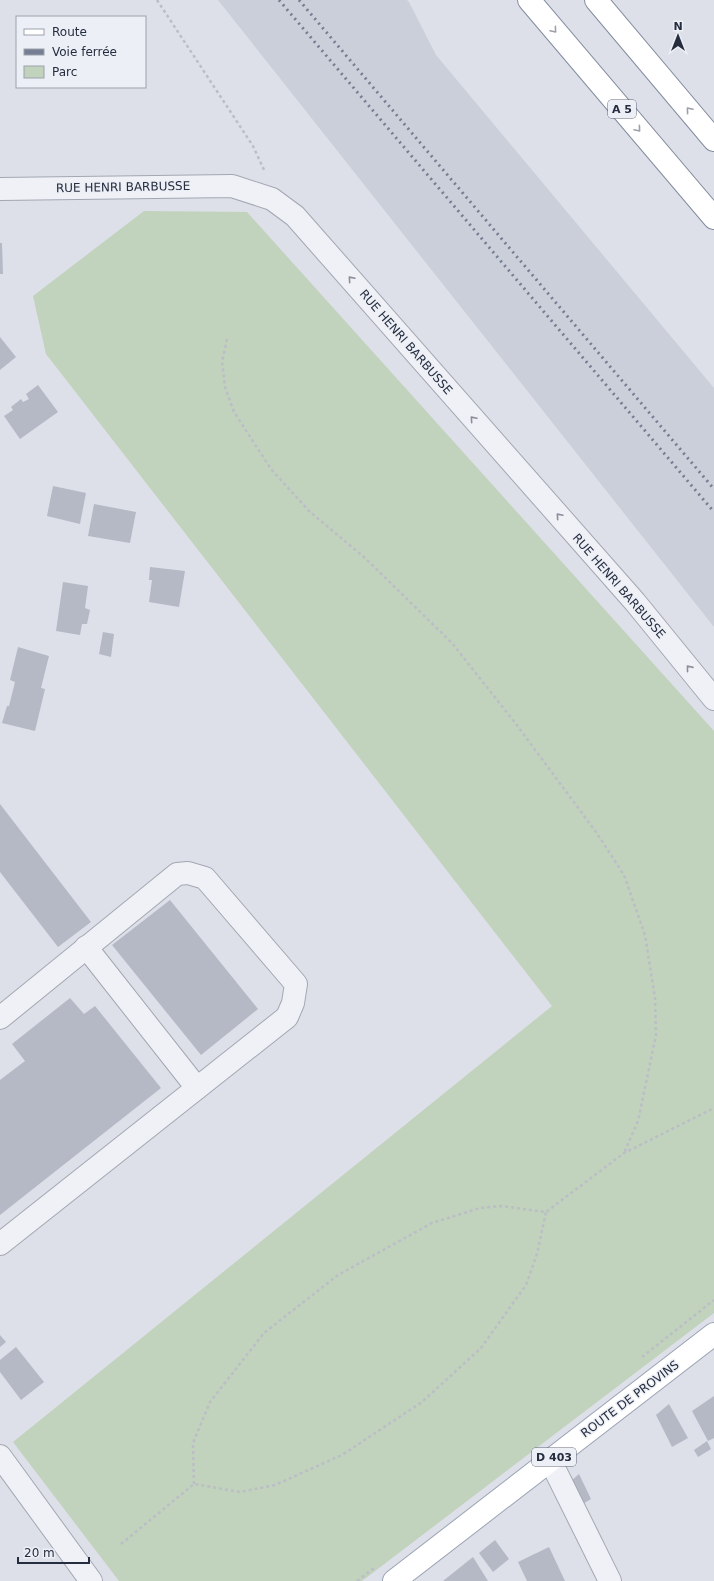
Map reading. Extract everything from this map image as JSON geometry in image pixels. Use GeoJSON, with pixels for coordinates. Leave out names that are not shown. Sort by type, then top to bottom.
{"type":"FeatureCollection","features":[{"type":"Feature","properties":{"kind":"main road","name":"A 5"},"geometry":{"type":"LineString","coordinates":[[529,0],[714,218]]}},
{"type":"Feature","properties":{"kind":"main road"},"geometry":{"type":"LineString","coordinates":[[596,0],[714,140]]}},
{"type":"Feature","properties":{"kind":"main road","name":"ROUTE DE PROVINS"},"geometry":{"type":"LineString","coordinates":[[394,1581],[714,1334]]}},
{"type":"Feature","properties":{"kind":"street","name":"RUE HENRI BARBUSSE"},"geometry":{"type":"LineString","coordinates":[[6,189],[232,186],[272,199],[295,216],[635,602],[714,699]]}},
{"type":"Feature","properties":{"kind":"street"},"geometry":{"type":"LineString","coordinates":[[0,1018],[177,874],[188,873],[205,878],[296,984],[293,1003],[288,1017],[0,1244]]}},
{"type":"Feature","properties":{"kind":"street"},"geometry":{"type":"LineString","coordinates":[[86,947],[197,1088]]}},
{"type":"Feature","properties":{"kind":"street"},"geometry":{"type":"LineString","coordinates":[[0,1456],[91,1581]]}},
{"type":"Feature","properties":{"kind":"street"},"geometry":{"type":"LineString","coordinates":[[550,1460],[610,1581]]}},
{"type":"Feature","properties":{"kind":"path"},"geometry":{"type":"LineString","coordinates":[[157,0],[253,146],[266,176],[272,199]]}},
{"type":"Feature","properties":{"kind":"path"},"geometry":{"type":"LineString","coordinates":[[227,339],[222,362],[225,387],[234,412],[271,469],[309,511],[365,558],[452,643],[516,724],[596,832],[624,875],[645,935],[655,998],[656,1035],[638,1120],[624,1153]]}},
{"type":"Feature","properties":{"kind":"path"},"geometry":{"type":"LineString","coordinates":[[121,1544],[194,1484],[240,1492],[275,1485],[342,1455],[422,1402],[481,1348],[526,1285],[537,1254],[546,1212],[624,1153],[714,1108]]}},
{"type":"Feature","properties":{"kind":"path"},"geometry":{"type":"LineString","coordinates":[[194,1484],[193,1443],[210,1402],[264,1333],[338,1275],[432,1223],[480,1208],[501,1206],[546,1212]]}},
{"type":"Feature","properties":{"kind":"shaded area"},"geometry":{"type":"Polygon","coordinates":[[[218,0],[407,0],[409,2],[436,55],[714,388],[714,627],[218,0]]]}},
{"type":"Feature","properties":{"kind":"green space"},"geometry":{"type":"Polygon","coordinates":[[[144,211],[247,212],[714,731],[714,1313],[362,1581],[119,1581],[13,1442],[552,1006],[46,354],[33,296],[144,211]]]}},
{"type":"Feature","properties":{"kind":"building"},"geometry":{"type":"Polygon","coordinates":[[[0,243],[2,243],[3,274],[0,274],[0,243]]]}},
{"type":"Feature","properties":{"kind":"building"},"geometry":{"type":"Polygon","coordinates":[[[0,337],[16,357],[0,370],[0,337]]]}},
{"type":"Feature","properties":{"kind":"building"},"geometry":{"type":"Polygon","coordinates":[[[38,385],[58,412],[20,439],[4,416],[13,410],[11,407],[21,399],[23,402],[29,399],[26,394],[38,385]]]}},
{"type":"Feature","properties":{"kind":"building"},"geometry":{"type":"Polygon","coordinates":[[[53,486],[86,493],[80,524],[47,516],[53,486]]]}},
{"type":"Feature","properties":{"kind":"building"},"geometry":{"type":"Polygon","coordinates":[[[94,504],[136,512],[130,543],[88,536],[94,504]]]}},
{"type":"Feature","properties":{"kind":"building"},"geometry":{"type":"Polygon","coordinates":[[[150,567],[185,571],[179,607],[149,602],[152,580],[149,580],[150,567]]]}},
{"type":"Feature","properties":{"kind":"building"},"geometry":{"type":"Polygon","coordinates":[[[63,582],[88,586],[85,608],[90,610],[87,624],[82,624],[80,635],[56,631],[63,582]]]}},
{"type":"Feature","properties":{"kind":"building"},"geometry":{"type":"Polygon","coordinates":[[[103,632],[114,634],[111,657],[99,654],[103,632]]]}},
{"type":"Feature","properties":{"kind":"building"},"geometry":{"type":"Polygon","coordinates":[[[18,647],[49,656],[41,688],[45,689],[35,731],[2,723],[7,706],[9,706],[15,682],[10,680],[18,647]]]}},
{"type":"Feature","properties":{"kind":"building"},"geometry":{"type":"Polygon","coordinates":[[[0,804],[91,922],[58,947],[0,872],[0,804]]]}},
{"type":"Feature","properties":{"kind":"building"},"geometry":{"type":"Polygon","coordinates":[[[170,900],[258,1009],[201,1055],[112,945],[170,900]]]}},
{"type":"Feature","properties":{"kind":"building"},"geometry":{"type":"Polygon","coordinates":[[[70,998],[84,1014],[95,1006],[161,1088],[0,1215],[0,1080],[25,1061],[12,1044],[70,998]]]}},
{"type":"Feature","properties":{"kind":"building"},"geometry":{"type":"Polygon","coordinates":[[[0,1335],[6,1342],[0,1347],[0,1335]]]}},
{"type":"Feature","properties":{"kind":"building"},"geometry":{"type":"Polygon","coordinates":[[[16,1347],[44,1382],[21,1400],[0,1372],[0,1360],[16,1347]]]}},
{"type":"Feature","properties":{"kind":"building"},"geometry":{"type":"Polygon","coordinates":[[[714,1396],[714,1438],[708,1441],[692,1411],[714,1396]]]}},
{"type":"Feature","properties":{"kind":"building"},"geometry":{"type":"Polygon","coordinates":[[[669,1404],[688,1438],[672,1447],[656,1415],[669,1404]]]}},
{"type":"Feature","properties":{"kind":"building"},"geometry":{"type":"Polygon","coordinates":[[[707,1441],[711,1449],[698,1457],[694,1450],[707,1441]]]}},
{"type":"Feature","properties":{"kind":"building"},"geometry":{"type":"Polygon","coordinates":[[[579,1474],[591,1499],[581,1505],[570,1482],[579,1474]]]}},
{"type":"Feature","properties":{"kind":"building"},"geometry":{"type":"Polygon","coordinates":[[[495,1540],[509,1559],[493,1572],[479,1553],[495,1540]]]}},
{"type":"Feature","properties":{"kind":"building"},"geometry":{"type":"Polygon","coordinates":[[[549,1547],[565,1581],[527,1581],[518,1562],[549,1547]]]}},
{"type":"Feature","properties":{"kind":"building"},"geometry":{"type":"Polygon","coordinates":[[[473,1557],[488,1581],[443,1581],[473,1557]]]}},
{"type":"Feature","properties":{"kind":"railway"},"geometry":{"type":"LineString","coordinates":[[279,0],[714,512]]}},
{"type":"Feature","properties":{"kind":"railway"},"geometry":{"type":"LineString","coordinates":[[299,0],[714,489]]}}]}
